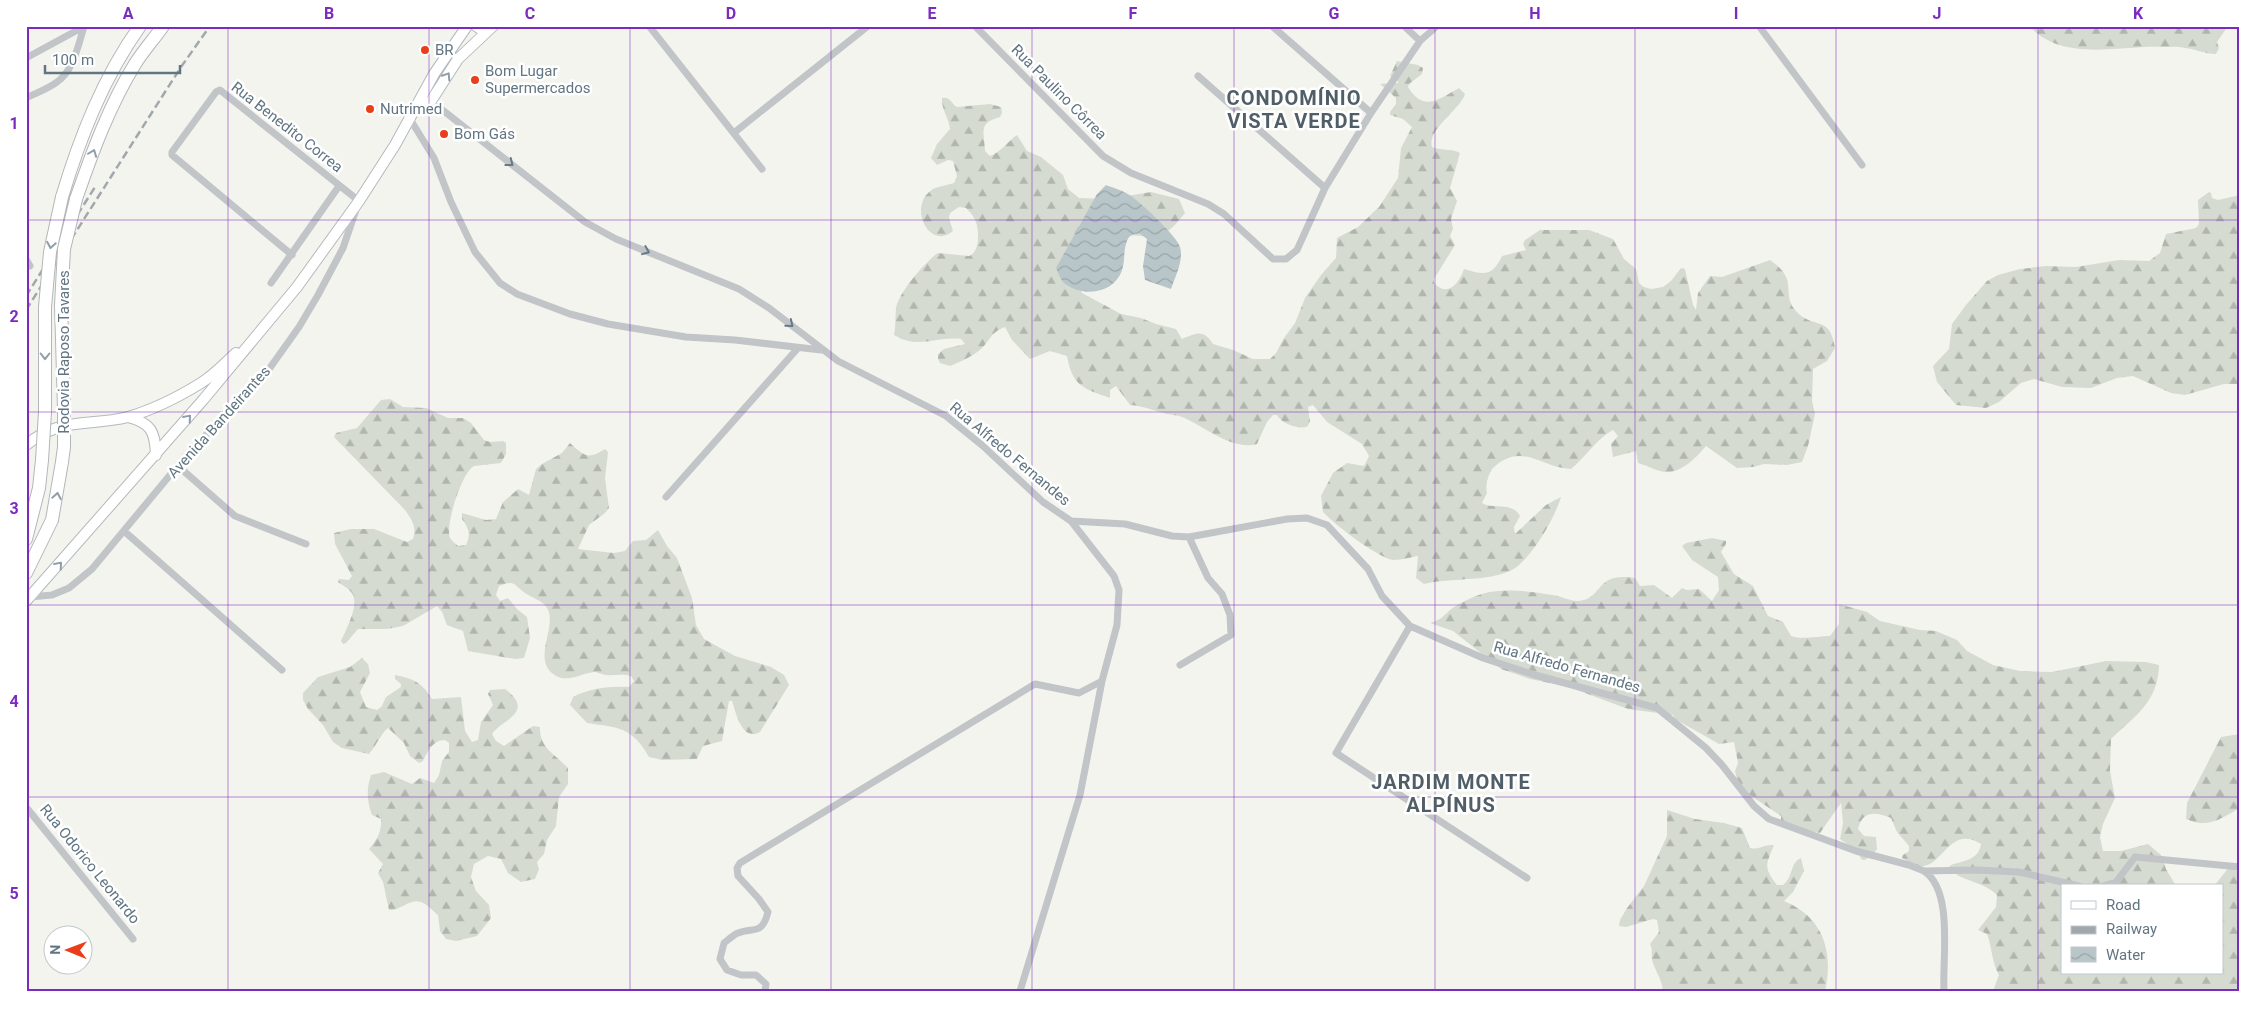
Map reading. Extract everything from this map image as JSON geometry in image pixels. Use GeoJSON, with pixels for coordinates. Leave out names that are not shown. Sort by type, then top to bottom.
{"type":"FeatureCollection","features":[{"type":"Feature","properties":{"kind":"highway","name":"Rodovia Raposo Tavares"},"geometry":{"type":"LineString","coordinates":[[26,539],[37,498],[42,460],[45,412],[45,307],[50,252],[62,197],[74,156],[90,115],[109,76],[140,26]]}},
{"type":"Feature","properties":{"kind":"highway","name":"Rodovia Raposo Tavares"},"geometry":{"type":"LineString","coordinates":[[26,573],[52,520],[62,462],[64,409],[61,305],[64,249],[76,199],[92,153],[115,102],[136,63],[163,26]]}},
{"type":"Feature","properties":{"kind":"main road","name":"Avenida Bandeirantes"},"geometry":{"type":"LineString","coordinates":[[28,599],[156,454],[259,334],[297,286],[359,200],[412,115],[434,74],[468,26]]}},
{"type":"Feature","properties":{"kind":"main road","name":"Avenida Bandeirantes"},"geometry":{"type":"LineString","coordinates":[[412,115],[431,101],[458,59],[484,28]]}},
{"type":"Feature","properties":{"kind":"main road","name":"Avenida Bandeirantes"},"geometry":{"type":"LineString","coordinates":[[26,445],[48,430],[68,424],[128,417],[202,383],[259,334]]}},
{"type":"Feature","properties":{"kind":"main road"},"geometry":{"type":"LineString","coordinates":[[128,417],[141,421],[150,428],[155,440],[156,454]]}},
{"type":"Feature","properties":{"kind":"street"},"geometry":{"type":"LineString","coordinates":[[26,58],[85,26]]}},
{"type":"Feature","properties":{"kind":"street"},"geometry":{"type":"LineString","coordinates":[[26,98],[57,82],[66,74],[85,26]]}},
{"type":"Feature","properties":{"kind":"street"},"geometry":{"type":"LineString","coordinates":[[649,26],[735,132],[762,169]]}},
{"type":"Feature","properties":{"kind":"street"},"geometry":{"type":"LineString","coordinates":[[735,132],[868,26]]}},
{"type":"Feature","properties":{"kind":"street","name":"Rua Paulino Côrrea"},"geometry":{"type":"LineString","coordinates":[[975,26],[1103,156],[1131,173],[1208,204],[1224,214],[1273,259],[1280,260],[1286,259],[1297,250],[1325,188],[1371,113],[1420,41],[1437,26]]}},
{"type":"Feature","properties":{"kind":"street"},"geometry":{"type":"LineString","coordinates":[[1272,26],[1371,113]]}},
{"type":"Feature","properties":{"kind":"street"},"geometry":{"type":"LineString","coordinates":[[1404,26],[1420,41]]}},
{"type":"Feature","properties":{"kind":"street"},"geometry":{"type":"LineString","coordinates":[[1759,26],[1862,165]]}},
{"type":"Feature","properties":{"kind":"street"},"geometry":{"type":"LineString","coordinates":[[1198,76],[1325,188]]}},
{"type":"Feature","properties":{"kind":"street","name":"Rua Benedito Correa"},"geometry":{"type":"LineString","coordinates":[[292,255],[173,158],[172,152],[216,92],[220,90],[359,200]]}},
{"type":"Feature","properties":{"kind":"street","name":"Rua Alfredo Fernandes"},"geometry":{"type":"LineString","coordinates":[[431,101],[585,222],[616,239],[739,289],[769,308],[822,350],[846,365],[946,416],[990,452],[1043,502],[1071,521],[1125,524],[1172,536],[1189,538],[1287,519],[1307,518],[1327,525],[1368,569],[1382,596],[1410,626],[1483,658],[1535,675],[1657,708],[1706,748],[1754,806],[1769,819],[1856,851],[1909,865],[1924,871],[1976,870],[2019,872],[2070,884]]}},
{"type":"Feature","properties":{"kind":"street"},"geometry":{"type":"LineString","coordinates":[[412,115],[434,158],[451,202],[475,252],[500,283],[508,288],[570,314],[608,324],[686,337],[822,350]]}},
{"type":"Feature","properties":{"kind":"street"},"geometry":{"type":"LineString","coordinates":[[272,283],[339,186]]}},
{"type":"Feature","properties":{"kind":"street","name":"Avenida Bandeirantes"},"geometry":{"type":"LineString","coordinates":[[28,599],[52,595],[69,588],[92,569],[178,466],[262,378],[298,326],[343,248],[359,200]]}},
{"type":"Feature","properties":{"kind":"street"},"geometry":{"type":"LineString","coordinates":[[666,496],[798,348]]}},
{"type":"Feature","properties":{"kind":"street"},"geometry":{"type":"LineString","coordinates":[[178,466],[234,516],[306,544]]}},
{"type":"Feature","properties":{"kind":"street"},"geometry":{"type":"LineString","coordinates":[[1020,991],[1080,795],[1102,681],[1117,625],[1119,590],[1114,576],[1071,521]]}},
{"type":"Feature","properties":{"kind":"street"},"geometry":{"type":"LineString","coordinates":[[124,531],[282,670]]}},
{"type":"Feature","properties":{"kind":"street"},"geometry":{"type":"LineString","coordinates":[[1180,666],[1231,635],[1232,629],[1230,615],[1222,594],[1208,578],[1189,538]]}},
{"type":"Feature","properties":{"kind":"street"},"geometry":{"type":"LineString","coordinates":[[1410,626],[1336,753],[1527,878]]}},
{"type":"Feature","properties":{"kind":"street"},"geometry":{"type":"LineString","coordinates":[[765,991],[766,984],[756,975],[741,975],[727,970],[720,959],[724,943],[738,933],[753,931],[765,921],[768,912],[759,898],[738,876],[740,863],[1034,684],[1079,693],[1102,681]]}},
{"type":"Feature","properties":{"kind":"street","name":"Rua Odorico Leonardo"},"geometry":{"type":"LineString","coordinates":[[26,807],[133,939]]}},
{"type":"Feature","properties":{"kind":"street"},"geometry":{"type":"LineString","coordinates":[[2110,884],[2116,882],[2135,857],[2240,867]]}},
{"type":"Feature","properties":{"kind":"street"},"geometry":{"type":"LineString","coordinates":[[1924,871],[1929,874],[1938,889],[1943,904],[1944,991]]}},
{"type":"Feature","properties":{"kind":"green space"},"geometry":{"type":"Polygon","coordinates":[[[2029,26],[2228,26],[2217,42],[2219,48],[2216,54],[2177,47],[2093,50],[2075,48],[2058,45],[2043,37],[2029,26]]]}},
{"type":"Feature","properties":{"kind":"green space"},"geometry":{"type":"Polygon","coordinates":[[[1397,61],[1418,65],[1423,68],[1422,74],[1409,84],[1408,87],[1420,100],[1432,101],[1459,88],[1465,94],[1457,107],[1439,127],[1432,140],[1432,147],[1460,153],[1450,188],[1457,201],[1451,219],[1453,229],[1450,236],[1455,245],[1434,279],[1434,283],[1439,287],[1448,289],[1456,284],[1464,269],[1482,273],[1491,271],[1502,256],[1526,250],[1523,244],[1525,240],[1540,230],[1589,230],[1613,239],[1624,259],[1636,269],[1639,283],[1651,289],[1663,287],[1671,281],[1681,268],[1685,269],[1693,305],[1696,310],[1698,293],[1710,276],[1722,277],[1770,260],[1785,274],[1790,299],[1797,312],[1809,320],[1825,326],[1833,337],[1835,348],[1827,361],[1813,369],[1812,401],[1815,414],[1808,446],[1802,462],[1787,465],[1764,464],[1737,468],[1706,446],[1697,456],[1680,469],[1667,472],[1638,463],[1636,451],[1613,457],[1611,444],[1618,436],[1613,430],[1601,438],[1571,469],[1560,468],[1523,456],[1503,460],[1493,468],[1488,477],[1487,493],[1482,503],[1491,506],[1507,507],[1517,511],[1520,516],[1514,527],[1515,534],[1546,505],[1561,497],[1548,526],[1534,548],[1519,565],[1502,574],[1484,578],[1424,584],[1416,578],[1418,556],[1394,560],[1378,554],[1357,540],[1323,512],[1321,496],[1333,473],[1347,463],[1364,466],[1369,456],[1362,444],[1327,422],[1313,405],[1308,407],[1310,422],[1307,427],[1290,425],[1282,421],[1277,415],[1273,415],[1267,422],[1257,444],[1238,444],[1228,441],[1180,416],[1130,405],[1116,386],[1110,390],[1110,398],[1086,389],[1072,374],[1067,356],[1050,351],[1030,359],[1012,340],[1005,327],[994,334],[974,354],[950,366],[940,363],[938,354],[944,349],[965,344],[961,339],[911,342],[894,335],[898,301],[920,270],[938,253],[969,256],[975,251],[978,243],[976,223],[966,208],[959,207],[950,213],[949,218],[953,231],[944,236],[936,235],[929,231],[921,214],[922,204],[926,195],[935,188],[954,183],[957,176],[953,161],[948,160],[937,165],[931,158],[937,144],[950,129],[942,102],[942,98],[945,98],[949,99],[957,107],[990,104],[1001,107],[1002,113],[1000,117],[993,119],[985,125],[985,151],[990,156],[994,154],[1017,135],[1027,151],[1041,157],[1063,175],[1068,189],[1079,198],[1108,199],[1151,192],[1179,199],[1185,213],[1173,227],[1164,233],[1143,236],[1107,233],[1077,278],[1082,293],[1121,314],[1176,329],[1182,339],[1196,334],[1203,334],[1213,344],[1253,359],[1270,359],[1276,353],[1295,323],[1305,298],[1336,258],[1337,238],[1358,227],[1379,207],[1398,178],[1401,148],[1412,127],[1403,119],[1390,115],[1396,104],[1396,98],[1380,84],[1398,83],[1398,81],[1390,76],[1397,61]]]}},
{"type":"Feature","properties":{"kind":"green space"},"geometry":{"type":"Polygon","coordinates":[[[2209,192],[2212,198],[2218,200],[2240,195],[2240,384],[2224,384],[2185,395],[2171,393],[2133,376],[2117,378],[2091,388],[2062,387],[2034,379],[2021,383],[1999,402],[1986,408],[1956,405],[1937,382],[1933,366],[1949,349],[1952,324],[1987,281],[1998,275],[2020,269],[2046,266],[2076,267],[2119,260],[2149,261],[2160,253],[2166,234],[2196,228],[2199,224],[2198,200],[2209,192]]]}},
{"type":"Feature","properties":{"kind":"green space"},"geometry":{"type":"Polygon","coordinates":[[[390,399],[403,407],[426,408],[448,418],[463,418],[471,423],[484,440],[490,442],[503,441],[506,443],[506,454],[501,463],[474,466],[464,478],[452,511],[449,531],[450,538],[458,546],[466,545],[468,538],[462,513],[486,520],[496,519],[503,502],[518,489],[529,495],[536,469],[562,453],[570,443],[586,455],[594,455],[605,449],[608,452],[605,478],[609,508],[589,525],[578,549],[614,553],[625,551],[633,541],[646,540],[658,530],[667,546],[677,558],[692,598],[696,625],[704,639],[735,656],[771,667],[784,675],[789,685],[760,732],[754,734],[744,730],[732,701],[729,701],[722,741],[703,746],[697,759],[662,760],[649,757],[636,739],[623,730],[587,723],[570,705],[573,697],[586,691],[600,688],[629,687],[634,681],[628,675],[605,675],[595,672],[573,678],[558,677],[553,674],[547,667],[545,659],[550,623],[550,615],[547,608],[540,601],[511,583],[499,586],[496,595],[500,601],[508,598],[527,617],[530,638],[524,658],[515,659],[468,651],[463,631],[447,625],[442,612],[437,606],[403,626],[387,629],[358,629],[343,644],[341,641],[354,609],[354,597],[347,588],[338,582],[339,579],[349,580],[352,576],[335,544],[334,533],[351,529],[374,529],[407,542],[413,539],[414,535],[413,524],[405,510],[334,437],[336,433],[357,428],[381,400],[390,399]]]}},
{"type":"Feature","properties":{"kind":"green space"},"geometry":{"type":"Polygon","coordinates":[[[1712,538],[1726,541],[1721,552],[1734,574],[1753,586],[1768,616],[1783,622],[1791,636],[1805,638],[1830,636],[1839,624],[1839,604],[1867,612],[1880,621],[1920,630],[1936,631],[1957,640],[1967,651],[1993,665],[2020,671],[2052,672],[2106,661],[2146,662],[2159,665],[2155,689],[2150,698],[2137,715],[2111,739],[2110,771],[2115,798],[2103,824],[2100,837],[2103,851],[2121,851],[2148,844],[2161,855],[2166,869],[2175,884],[2061,884],[2061,974],[2224,974],[2224,884],[2216,884],[2230,866],[2240,873],[2240,991],[1993,991],[1999,975],[1987,934],[1978,930],[1996,907],[1997,895],[1948,868],[1951,865],[1974,857],[1981,844],[1971,839],[1963,839],[1955,842],[1931,863],[1918,866],[1902,858],[1909,851],[1909,846],[1897,832],[1891,818],[1880,814],[1870,814],[1863,819],[1858,829],[1864,836],[1876,837],[1877,849],[1871,857],[1864,860],[1861,859],[1858,852],[1840,839],[1843,823],[1841,803],[1820,833],[1794,828],[1781,822],[1781,816],[1745,792],[1737,780],[1735,771],[1738,763],[1734,742],[1719,744],[1675,719],[1673,715],[1628,709],[1569,687],[1530,679],[1501,669],[1453,631],[1430,623],[1441,618],[1461,603],[1490,592],[1526,591],[1578,601],[1592,596],[1612,578],[1622,577],[1635,578],[1640,586],[1654,585],[1672,598],[1682,588],[1687,590],[1699,589],[1712,601],[1719,590],[1718,577],[1692,560],[1682,546],[1686,543],[1712,538]]]}},
{"type":"Feature","properties":{"kind":"green space"},"geometry":{"type":"Polygon","coordinates":[[[362,658],[368,664],[370,673],[360,692],[366,707],[377,710],[382,706],[386,697],[401,687],[401,684],[395,679],[395,675],[408,678],[421,685],[432,699],[461,697],[465,731],[472,742],[478,740],[481,722],[493,705],[488,694],[490,690],[505,689],[514,697],[518,704],[517,710],[514,715],[492,734],[496,741],[504,746],[533,726],[540,727],[540,734],[545,746],[568,768],[568,784],[559,797],[556,826],[547,840],[544,854],[537,862],[539,869],[535,879],[521,882],[508,873],[501,859],[488,856],[474,864],[471,877],[476,891],[489,905],[491,918],[477,936],[456,941],[446,939],[440,931],[438,915],[421,902],[413,902],[397,909],[389,910],[383,882],[378,873],[383,864],[369,849],[378,835],[381,819],[372,815],[368,795],[369,780],[371,775],[384,772],[412,784],[420,778],[434,783],[439,775],[442,761],[449,752],[449,743],[445,740],[437,742],[431,747],[423,761],[419,763],[410,756],[404,743],[388,728],[369,754],[342,748],[333,742],[323,725],[308,709],[303,700],[303,693],[318,677],[350,667],[362,658]]]}},
{"type":"Feature","properties":{"kind":"green space"},"geometry":{"type":"Polygon","coordinates":[[[2240,734],[2240,808],[2208,823],[2194,822],[2186,819],[2187,803],[2221,737],[2240,734]]]}},
{"type":"Feature","properties":{"kind":"green space"},"geometry":{"type":"Polygon","coordinates":[[[1667,810],[1695,819],[1724,823],[1742,828],[1750,848],[1774,845],[1767,866],[1777,885],[1783,885],[1786,882],[1795,863],[1801,858],[1804,871],[1793,892],[1784,901],[1808,916],[1822,937],[1828,962],[1825,991],[1663,991],[1652,960],[1650,944],[1659,932],[1657,920],[1653,919],[1626,927],[1619,926],[1620,920],[1627,908],[1644,886],[1667,836],[1667,810]]]}},
{"type":"Feature","properties":{"kind":"water"},"geometry":{"type":"Polygon","coordinates":[[[1106,185],[1136,200],[1158,220],[1177,242],[1180,247],[1181,257],[1171,289],[1145,280],[1143,266],[1147,239],[1139,233],[1129,237],[1121,273],[1113,284],[1099,291],[1091,292],[1076,289],[1063,282],[1056,268],[1097,194],[1106,185]]]}},
{"type":"Feature","properties":{"kind":"railway"},"geometry":{"type":"LineString","coordinates":[[26,310],[181,67],[210,26]]}},
{"type":"Feature","properties":{"kind":"railway"},"geometry":{"type":"LineString","coordinates":[[26,296],[95,187]]}},
{"type":"Feature","properties":{"kind":"place","name":"BR"},"geometry":{"type":"Point","coordinates":[425,50]}},
{"type":"Feature","properties":{"kind":"place","name":"Bom Lugar Supermercados"},"geometry":{"type":"Point","coordinates":[475,80]}},
{"type":"Feature","properties":{"kind":"place","name":"Nutrimed"},"geometry":{"type":"Point","coordinates":[370,109]}},
{"type":"Feature","properties":{"kind":"place","name":"Bom Gás"},"geometry":{"type":"Point","coordinates":[444,134]}},
{"type":"Feature","properties":{"kind":"district","name":"CONDOMÍNIO VISTA VERDE"},"geometry":{"type":"Point","coordinates":[1294,110]}},
{"type":"Feature","properties":{"kind":"district","name":"JARDIM MONTE ALPÍNUS"},"geometry":{"type":"Point","coordinates":[1451,794]}}]}
